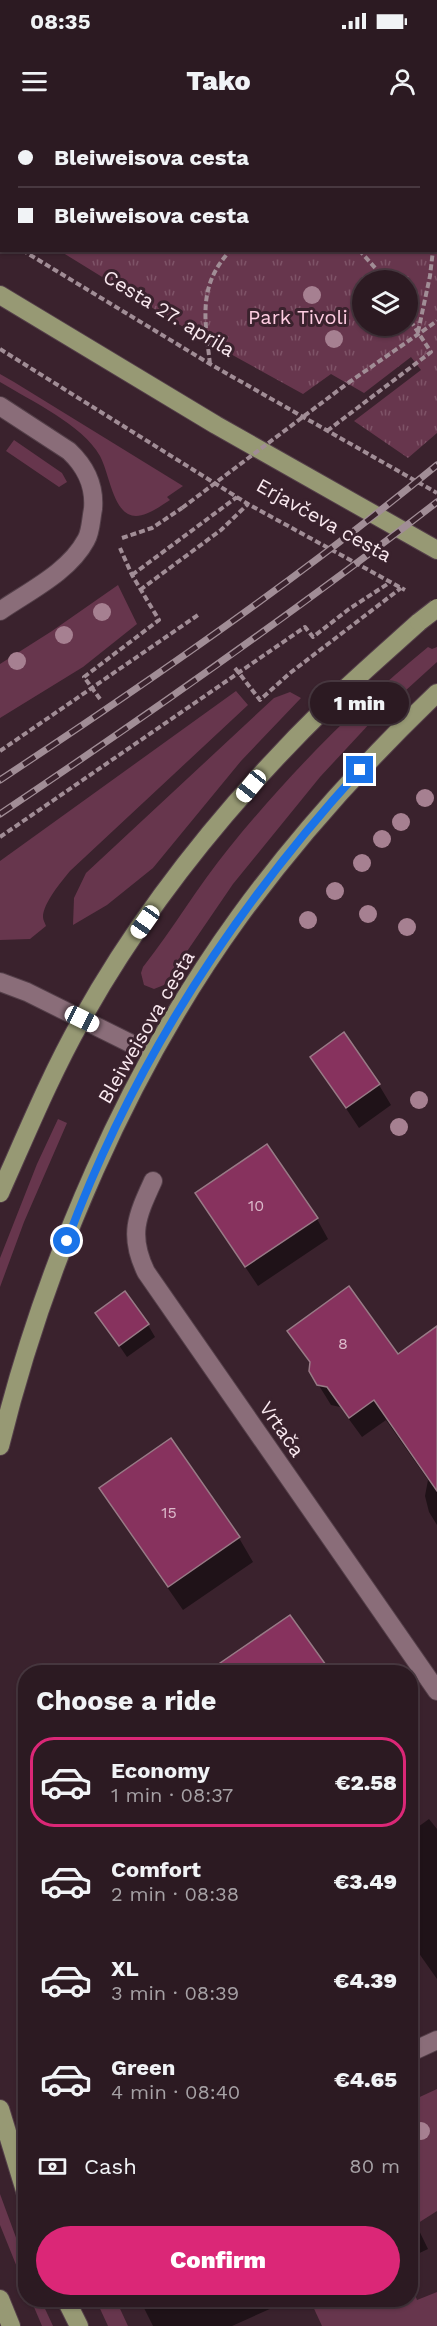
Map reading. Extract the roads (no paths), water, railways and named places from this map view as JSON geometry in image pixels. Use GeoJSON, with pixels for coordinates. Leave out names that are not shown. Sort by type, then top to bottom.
{"type":"FeatureCollection","features":[{"type":"Feature","properties":{"kind":"main road","name":"Erjavčeva cesta"},"geometry":{"type":"LineString","coordinates":[[0,295],[216,425],[437,550]]}},
{"type":"Feature","properties":{"kind":"main road"},"geometry":{"type":"LineString","coordinates":[[0,1193],[49,1081],[82,1019],[157,904],[251,786],[331,702],[437,608]]}},
{"type":"Feature","properties":{"kind":"main road","name":"Bleiweisova cesta"},"geometry":{"type":"LineString","coordinates":[[0,1446],[36,1324],[73,1225],[113,1132],[152,1054],[219,947],[279,864],[367,763],[437,693]]}},
{"type":"Feature","properties":{"kind":"main road"},"geometry":{"type":"LineString","coordinates":[[0,2109],[18,2168]]}},
{"type":"Feature","properties":{"kind":"main road"},"geometry":{"type":"LineString","coordinates":[[0,2299],[11,2326]]}},
{"type":"Feature","properties":{"kind":"main road"},"geometry":{"type":"LineString","coordinates":[[69,2307],[78,2326]]}},
{"type":"Feature","properties":{"kind":"street"},"geometry":{"type":"LineString","coordinates":[[0,406],[79,460],[90,479],[93,501],[87,539],[72,560],[0,610]]}},
{"type":"Feature","properties":{"kind":"street"},"geometry":{"type":"LineString","coordinates":[[0,982],[27,992],[152,1054]]}},
{"type":"Feature","properties":{"kind":"street","name":"Vrtača"},"geometry":{"type":"LineString","coordinates":[[153,1181],[138,1215],[136,1236],[137,1253],[146,1272],[437,1691]]}},
{"type":"Feature","properties":{"kind":"street"},"geometry":{"type":"LineString","coordinates":[[418,2049],[437,2040]]}},
{"type":"Feature","properties":{"kind":"railway"},"geometry":{"type":"LineString","coordinates":[[0,780],[223,628],[437,465]]}},
{"type":"Feature","properties":{"kind":"railway"},"geometry":{"type":"LineString","coordinates":[[0,814],[221,662],[437,502]]}},
{"type":"Feature","properties":{"kind":"park label","name":"Park Tivoli"},"geometry":{"type":"Point","coordinates":[298,317]}}]}
